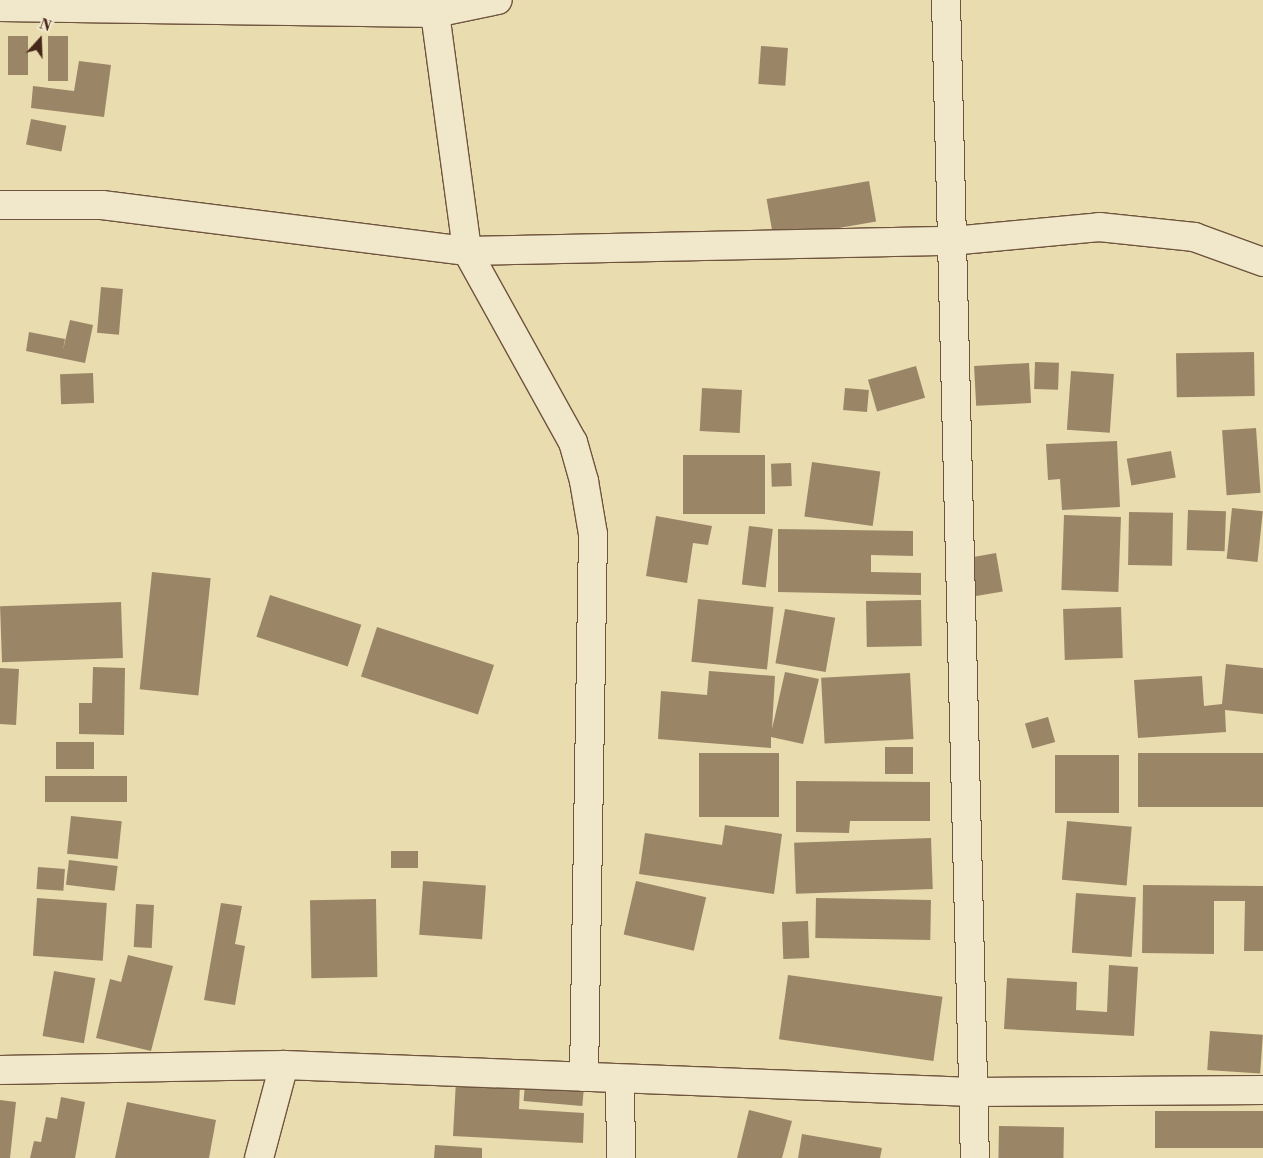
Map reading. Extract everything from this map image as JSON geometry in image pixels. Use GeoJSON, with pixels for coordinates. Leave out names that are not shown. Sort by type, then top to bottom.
{"type":"FeatureCollection","features":[{"type":"Feature","properties":{"kind":"street"},"geometry":{"type":"LineString","coordinates":[[0,7],[435,13],[498,0]]}},
{"type":"Feature","properties":{"kind":"street"},"geometry":{"type":"LineString","coordinates":[[946,0],[975,1158]]}},
{"type":"Feature","properties":{"kind":"street"},"geometry":{"type":"LineString","coordinates":[[435,13],[467,251],[573,442],[584,481],[593,534],[584,1077]]}},
{"type":"Feature","properties":{"kind":"street"},"geometry":{"type":"LineString","coordinates":[[0,205],[102,205],[467,251],[952,241],[1099,227],[1194,237],[1263,262]]}},
{"type":"Feature","properties":{"kind":"street"},"geometry":{"type":"LineString","coordinates":[[0,1070],[284,1065],[972,1092],[1263,1090]]}},
{"type":"Feature","properties":{"kind":"street"},"geometry":{"type":"LineString","coordinates":[[260,1158],[284,1065]]}},
{"type":"Feature","properties":{"kind":"street"},"geometry":{"type":"LineString","coordinates":[[620,1079],[621,1158]]}},
{"type":"Feature","properties":{"kind":"building"},"geometry":{"type":"Polygon","coordinates":[[[8,36],[28,36],[28,75],[8,75],[8,36]]]}},
{"type":"Feature","properties":{"kind":"building"},"geometry":{"type":"Polygon","coordinates":[[[48,36],[68,36],[68,81],[48,81],[48,36]]]}},
{"type":"Feature","properties":{"kind":"building"},"geometry":{"type":"Polygon","coordinates":[[[761,46],[788,48],[785,86],[758,84],[761,46]]]}},
{"type":"Feature","properties":{"kind":"building"},"geometry":{"type":"Polygon","coordinates":[[[79,61],[111,65],[104,117],[31,108],[33,86],[74,91],[79,61]]]}},
{"type":"Feature","properties":{"kind":"building"},"geometry":{"type":"Polygon","coordinates":[[[31,119],[66,126],[61,151],[26,145],[31,119]]]}},
{"type":"Feature","properties":{"kind":"building"},"geometry":{"type":"Polygon","coordinates":[[[869,181],[876,221],[774,239],[767,199],[869,181]]]}},
{"type":"Feature","properties":{"kind":"building"},"geometry":{"type":"Polygon","coordinates":[[[101,287],[123,289],[119,335],[97,333],[101,287]]]}},
{"type":"Feature","properties":{"kind":"building"},"geometry":{"type":"Polygon","coordinates":[[[70,320],[93,325],[85,363],[26,351],[29,332],[65,339],[63,350],[70,320]]]}},
{"type":"Feature","properties":{"kind":"building"},"geometry":{"type":"Polygon","coordinates":[[[1254,352],[1255,396],[1177,397],[1176,353],[1254,352]]]}},
{"type":"Feature","properties":{"kind":"building"},"geometry":{"type":"Polygon","coordinates":[[[1035,362],[1059,363],[1058,390],[1034,389],[1035,362]]]}},
{"type":"Feature","properties":{"kind":"building"},"geometry":{"type":"Polygon","coordinates":[[[1029,363],[1031,403],[976,406],[974,366],[1029,363]]]}},
{"type":"Feature","properties":{"kind":"building"},"geometry":{"type":"Polygon","coordinates":[[[916,366],[925,398],[877,412],[868,380],[916,366]]]}},
{"type":"Feature","properties":{"kind":"building"},"geometry":{"type":"Polygon","coordinates":[[[1071,371],[1114,374],[1110,433],[1067,430],[1071,371]]]}},
{"type":"Feature","properties":{"kind":"building"},"geometry":{"type":"Polygon","coordinates":[[[93,373],[94,403],[61,404],[60,374],[93,373]]]}},
{"type":"Feature","properties":{"kind":"building"},"geometry":{"type":"Polygon","coordinates":[[[702,388],[742,390],[740,433],[700,431],[702,388]]]}},
{"type":"Feature","properties":{"kind":"building"},"geometry":{"type":"Polygon","coordinates":[[[845,388],[869,390],[867,412],[843,410],[845,388]]]}},
{"type":"Feature","properties":{"kind":"building"},"geometry":{"type":"Polygon","coordinates":[[[1256,428],[1261,493],[1227,495],[1222,430],[1256,428]]]}},
{"type":"Feature","properties":{"kind":"building"},"geometry":{"type":"Polygon","coordinates":[[[1117,441],[1120,507],[1062,510],[1060,479],[1048,480],[1046,444],[1117,441]]]}},
{"type":"Feature","properties":{"kind":"building"},"geometry":{"type":"Polygon","coordinates":[[[1171,451],[1176,478],[1131,485],[1127,459],[1171,451]]]}},
{"type":"Feature","properties":{"kind":"building"},"geometry":{"type":"Polygon","coordinates":[[[683,455],[765,455],[765,514],[683,514],[683,455]]]}},
{"type":"Feature","properties":{"kind":"building"},"geometry":{"type":"Polygon","coordinates":[[[812,462],[880,472],[873,526],[804,516],[812,462]]]}},
{"type":"Feature","properties":{"kind":"building"},"geometry":{"type":"Polygon","coordinates":[[[791,463],[792,486],[772,487],[771,464],[791,463]]]}},
{"type":"Feature","properties":{"kind":"building"},"geometry":{"type":"Polygon","coordinates":[[[1232,508],[1263,511],[1257,562],[1227,559],[1232,508]]]}},
{"type":"Feature","properties":{"kind":"building"},"geometry":{"type":"Polygon","coordinates":[[[1188,510],[1226,511],[1225,551],[1187,550],[1188,510]]]}},
{"type":"Feature","properties":{"kind":"building"},"geometry":{"type":"Polygon","coordinates":[[[1129,512],[1173,513],[1172,566],[1128,565],[1129,512]]]}},
{"type":"Feature","properties":{"kind":"building"},"geometry":{"type":"Polygon","coordinates":[[[1064,515],[1121,517],[1118,592],[1061,590],[1064,515]]]}},
{"type":"Feature","properties":{"kind":"building"},"geometry":{"type":"Polygon","coordinates":[[[656,516],[712,526],[708,545],[693,543],[687,583],[646,576],[656,516]]]}},
{"type":"Feature","properties":{"kind":"building"},"geometry":{"type":"Polygon","coordinates":[[[749,526],[773,529],[766,587],[742,585],[749,526]]]}},
{"type":"Feature","properties":{"kind":"building"},"geometry":{"type":"Polygon","coordinates":[[[778,529],[913,531],[913,556],[871,555],[871,572],[921,573],[921,595],[778,592],[778,529]]]}},
{"type":"Feature","properties":{"kind":"building"},"geometry":{"type":"Polygon","coordinates":[[[996,553],[1003,591],[976,596],[969,558],[996,553]]]}},
{"type":"Feature","properties":{"kind":"building"},"geometry":{"type":"Polygon","coordinates":[[[152,572],[211,578],[198,696],[140,689],[152,572]]]}},
{"type":"Feature","properties":{"kind":"building"},"geometry":{"type":"Polygon","coordinates":[[[270,595],[361,625],[348,667],[256,637],[270,595]]]}},
{"type":"Feature","properties":{"kind":"building"},"geometry":{"type":"Polygon","coordinates":[[[698,599],[774,607],[767,670],[691,662],[698,599]]]}},
{"type":"Feature","properties":{"kind":"building"},"geometry":{"type":"Polygon","coordinates":[[[921,600],[922,646],[867,647],[866,601],[921,600]]]}},
{"type":"Feature","properties":{"kind":"building"},"geometry":{"type":"Polygon","coordinates":[[[121,602],[123,658],[2,662],[0,606],[121,602]]]}},
{"type":"Feature","properties":{"kind":"building"},"geometry":{"type":"Polygon","coordinates":[[[1121,607],[1123,658],[1065,660],[1063,609],[1121,607]]]}},
{"type":"Feature","properties":{"kind":"building"},"geometry":{"type":"Polygon","coordinates":[[[785,609],[835,618],[826,672],[775,663],[785,609]]]}},
{"type":"Feature","properties":{"kind":"building"},"geometry":{"type":"Polygon","coordinates":[[[377,627],[494,665],[478,714],[361,676],[377,627]]]}},
{"type":"Feature","properties":{"kind":"building"},"geometry":{"type":"Polygon","coordinates":[[[1226,664],[1263,668],[1263,714],[1225,710],[1226,732],[1138,738],[1134,680],[1202,676],[1204,706],[1222,704],[1226,664]]]}},
{"type":"Feature","properties":{"kind":"building"},"geometry":{"type":"Polygon","coordinates":[[[93,667],[125,668],[124,735],[79,734],[79,703],[92,703],[93,667]]]}},
{"type":"Feature","properties":{"kind":"building"},"geometry":{"type":"Polygon","coordinates":[[[0,668],[19,669],[16,725],[0,724],[0,668]]]}},
{"type":"Feature","properties":{"kind":"building"},"geometry":{"type":"Polygon","coordinates":[[[709,671],[775,676],[772,729],[785,672],[819,679],[803,744],[771,737],[771,748],[658,739],[661,691],[707,695],[709,671]]]}},
{"type":"Feature","properties":{"kind":"building"},"geometry":{"type":"Polygon","coordinates":[[[910,673],[913,739],[825,744],[821,678],[910,673]]]}},
{"type":"Feature","properties":{"kind":"building"},"geometry":{"type":"Polygon","coordinates":[[[1048,717],[1055,742],[1032,749],[1025,724],[1048,717]]]}},
{"type":"Feature","properties":{"kind":"building"},"geometry":{"type":"Polygon","coordinates":[[[56,742],[94,742],[94,769],[56,769],[56,742]]]}},
{"type":"Feature","properties":{"kind":"building"},"geometry":{"type":"Polygon","coordinates":[[[885,747],[913,747],[913,774],[885,774],[885,747]]]}},
{"type":"Feature","properties":{"kind":"building"},"geometry":{"type":"Polygon","coordinates":[[[699,753],[779,753],[779,817],[699,817],[699,753]]]}},
{"type":"Feature","properties":{"kind":"building"},"geometry":{"type":"Polygon","coordinates":[[[1138,753],[1263,753],[1263,807],[1138,807],[1138,753]]]}},
{"type":"Feature","properties":{"kind":"building"},"geometry":{"type":"Polygon","coordinates":[[[1055,755],[1119,755],[1119,813],[1055,813],[1055,755]]]}},
{"type":"Feature","properties":{"kind":"building"},"geometry":{"type":"Polygon","coordinates":[[[45,776],[127,776],[127,802],[45,802],[45,776]]]}},
{"type":"Feature","properties":{"kind":"building"},"geometry":{"type":"Polygon","coordinates":[[[796,781],[930,782],[930,821],[850,821],[849,833],[796,832],[796,781]]]}},
{"type":"Feature","properties":{"kind":"building"},"geometry":{"type":"Polygon","coordinates":[[[71,816],[122,821],[118,859],[67,854],[71,816]]]}},
{"type":"Feature","properties":{"kind":"building"},"geometry":{"type":"Polygon","coordinates":[[[1067,821],[1132,827],[1127,885],[1062,880],[1067,821]]]}},
{"type":"Feature","properties":{"kind":"building"},"geometry":{"type":"Polygon","coordinates":[[[725,825],[782,834],[774,894],[639,874],[645,833],[722,845],[725,825]]]}},
{"type":"Feature","properties":{"kind":"building"},"geometry":{"type":"Polygon","coordinates":[[[931,838],[933,889],[796,894],[794,843],[931,838]]]}},
{"type":"Feature","properties":{"kind":"building"},"geometry":{"type":"Polygon","coordinates":[[[391,851],[418,851],[418,868],[391,868],[391,851]]]}},
{"type":"Feature","properties":{"kind":"building"},"geometry":{"type":"Polygon","coordinates":[[[69,860],[118,866],[115,891],[66,885],[69,860]]]}},
{"type":"Feature","properties":{"kind":"building"},"geometry":{"type":"Polygon","coordinates":[[[38,867],[65,869],[63,891],[36,889],[38,867]]]}},
{"type":"Feature","properties":{"kind":"building"},"geometry":{"type":"Polygon","coordinates":[[[423,881],[486,885],[482,939],[419,935],[423,881]]]}},
{"type":"Feature","properties":{"kind":"building"},"geometry":{"type":"Polygon","coordinates":[[[636,881],[706,897],[694,951],[624,935],[636,881]]]}},
{"type":"Feature","properties":{"kind":"building"},"geometry":{"type":"Polygon","coordinates":[[[1143,885],[1263,886],[1263,951],[1244,951],[1245,901],[1214,901],[1214,954],[1142,953],[1143,885]]]}},
{"type":"Feature","properties":{"kind":"building"},"geometry":{"type":"Polygon","coordinates":[[[1076,893],[1136,897],[1132,957],[1072,953],[1076,893]]]}},
{"type":"Feature","properties":{"kind":"building"},"geometry":{"type":"Polygon","coordinates":[[[37,898],[107,903],[103,961],[33,956],[37,898]]]}},
{"type":"Feature","properties":{"kind":"building"},"geometry":{"type":"Polygon","coordinates":[[[816,898],[931,900],[930,940],[815,938],[816,898]]]}},
{"type":"Feature","properties":{"kind":"building"},"geometry":{"type":"Polygon","coordinates":[[[376,899],[377,977],[311,978],[310,900],[376,899]]]}},
{"type":"Feature","properties":{"kind":"building"},"geometry":{"type":"Polygon","coordinates":[[[221,903],[242,906],[235,944],[245,946],[235,1005],[204,1000],[221,903]]]}},
{"type":"Feature","properties":{"kind":"building"},"geometry":{"type":"Polygon","coordinates":[[[136,904],[154,905],[152,948],[134,947],[136,904]]]}},
{"type":"Feature","properties":{"kind":"building"},"geometry":{"type":"Polygon","coordinates":[[[808,921],[809,958],[783,959],[782,922],[808,921]]]}},
{"type":"Feature","properties":{"kind":"building"},"geometry":{"type":"Polygon","coordinates":[[[128,955],[173,966],[151,1051],[96,1038],[110,979],[121,982],[128,955]]]}},
{"type":"Feature","properties":{"kind":"building"},"geometry":{"type":"Polygon","coordinates":[[[1109,965],[1138,967],[1134,1036],[1004,1029],[1007,978],[1077,982],[1076,1010],[1107,1012],[1109,965]]]}},
{"type":"Feature","properties":{"kind":"building"},"geometry":{"type":"Polygon","coordinates":[[[54,971],[95,978],[84,1043],[43,1036],[54,971]]]}},
{"type":"Feature","properties":{"kind":"building"},"geometry":{"type":"Polygon","coordinates":[[[788,975],[942,997],[933,1061],[779,1039],[788,975]]]}},
{"type":"Feature","properties":{"kind":"building"},"geometry":{"type":"Polygon","coordinates":[[[1210,1031],[1263,1035],[1260,1074],[1207,1070],[1210,1031]]]}},
{"type":"Feature","properties":{"kind":"building"},"geometry":{"type":"Polygon","coordinates":[[[526,1073],[585,1078],[582,1106],[524,1101],[526,1073]]]}},
{"type":"Feature","properties":{"kind":"building"},"geometry":{"type":"Polygon","coordinates":[[[456,1080],[520,1083],[519,1109],[584,1113],[583,1143],[453,1136],[456,1080]]]}},
{"type":"Feature","properties":{"kind":"building"},"geometry":{"type":"Polygon","coordinates":[[[61,1097],[85,1102],[75,1158],[30,1158],[34,1141],[41,1142],[46,1117],[57,1119],[61,1097]]]}},
{"type":"Feature","properties":{"kind":"building"},"geometry":{"type":"Polygon","coordinates":[[[0,1100],[16,1102],[10,1158],[0,1158],[0,1100]]]}},
{"type":"Feature","properties":{"kind":"building"},"geometry":{"type":"Polygon","coordinates":[[[127,1102],[216,1120],[209,1158],[115,1158],[127,1102]]]}},
{"type":"Feature","properties":{"kind":"building"},"geometry":{"type":"Polygon","coordinates":[[[749,1110],[792,1121],[782,1158],[737,1158],[749,1110]]]}},
{"type":"Feature","properties":{"kind":"building"},"geometry":{"type":"Polygon","coordinates":[[[1155,1111],[1263,1111],[1263,1148],[1155,1148],[1155,1111]]]}},
{"type":"Feature","properties":{"kind":"building"},"geometry":{"type":"Polygon","coordinates":[[[999,1126],[1064,1127],[1063,1158],[998,1158],[999,1126]]]}},
{"type":"Feature","properties":{"kind":"building"},"geometry":{"type":"Polygon","coordinates":[[[802,1134],[882,1148],[880,1158],[798,1158],[802,1134]]]}},
{"type":"Feature","properties":{"kind":"building"},"geometry":{"type":"Polygon","coordinates":[[[435,1145],[482,1148],[482,1158],[434,1158],[435,1145]]]}}]}
